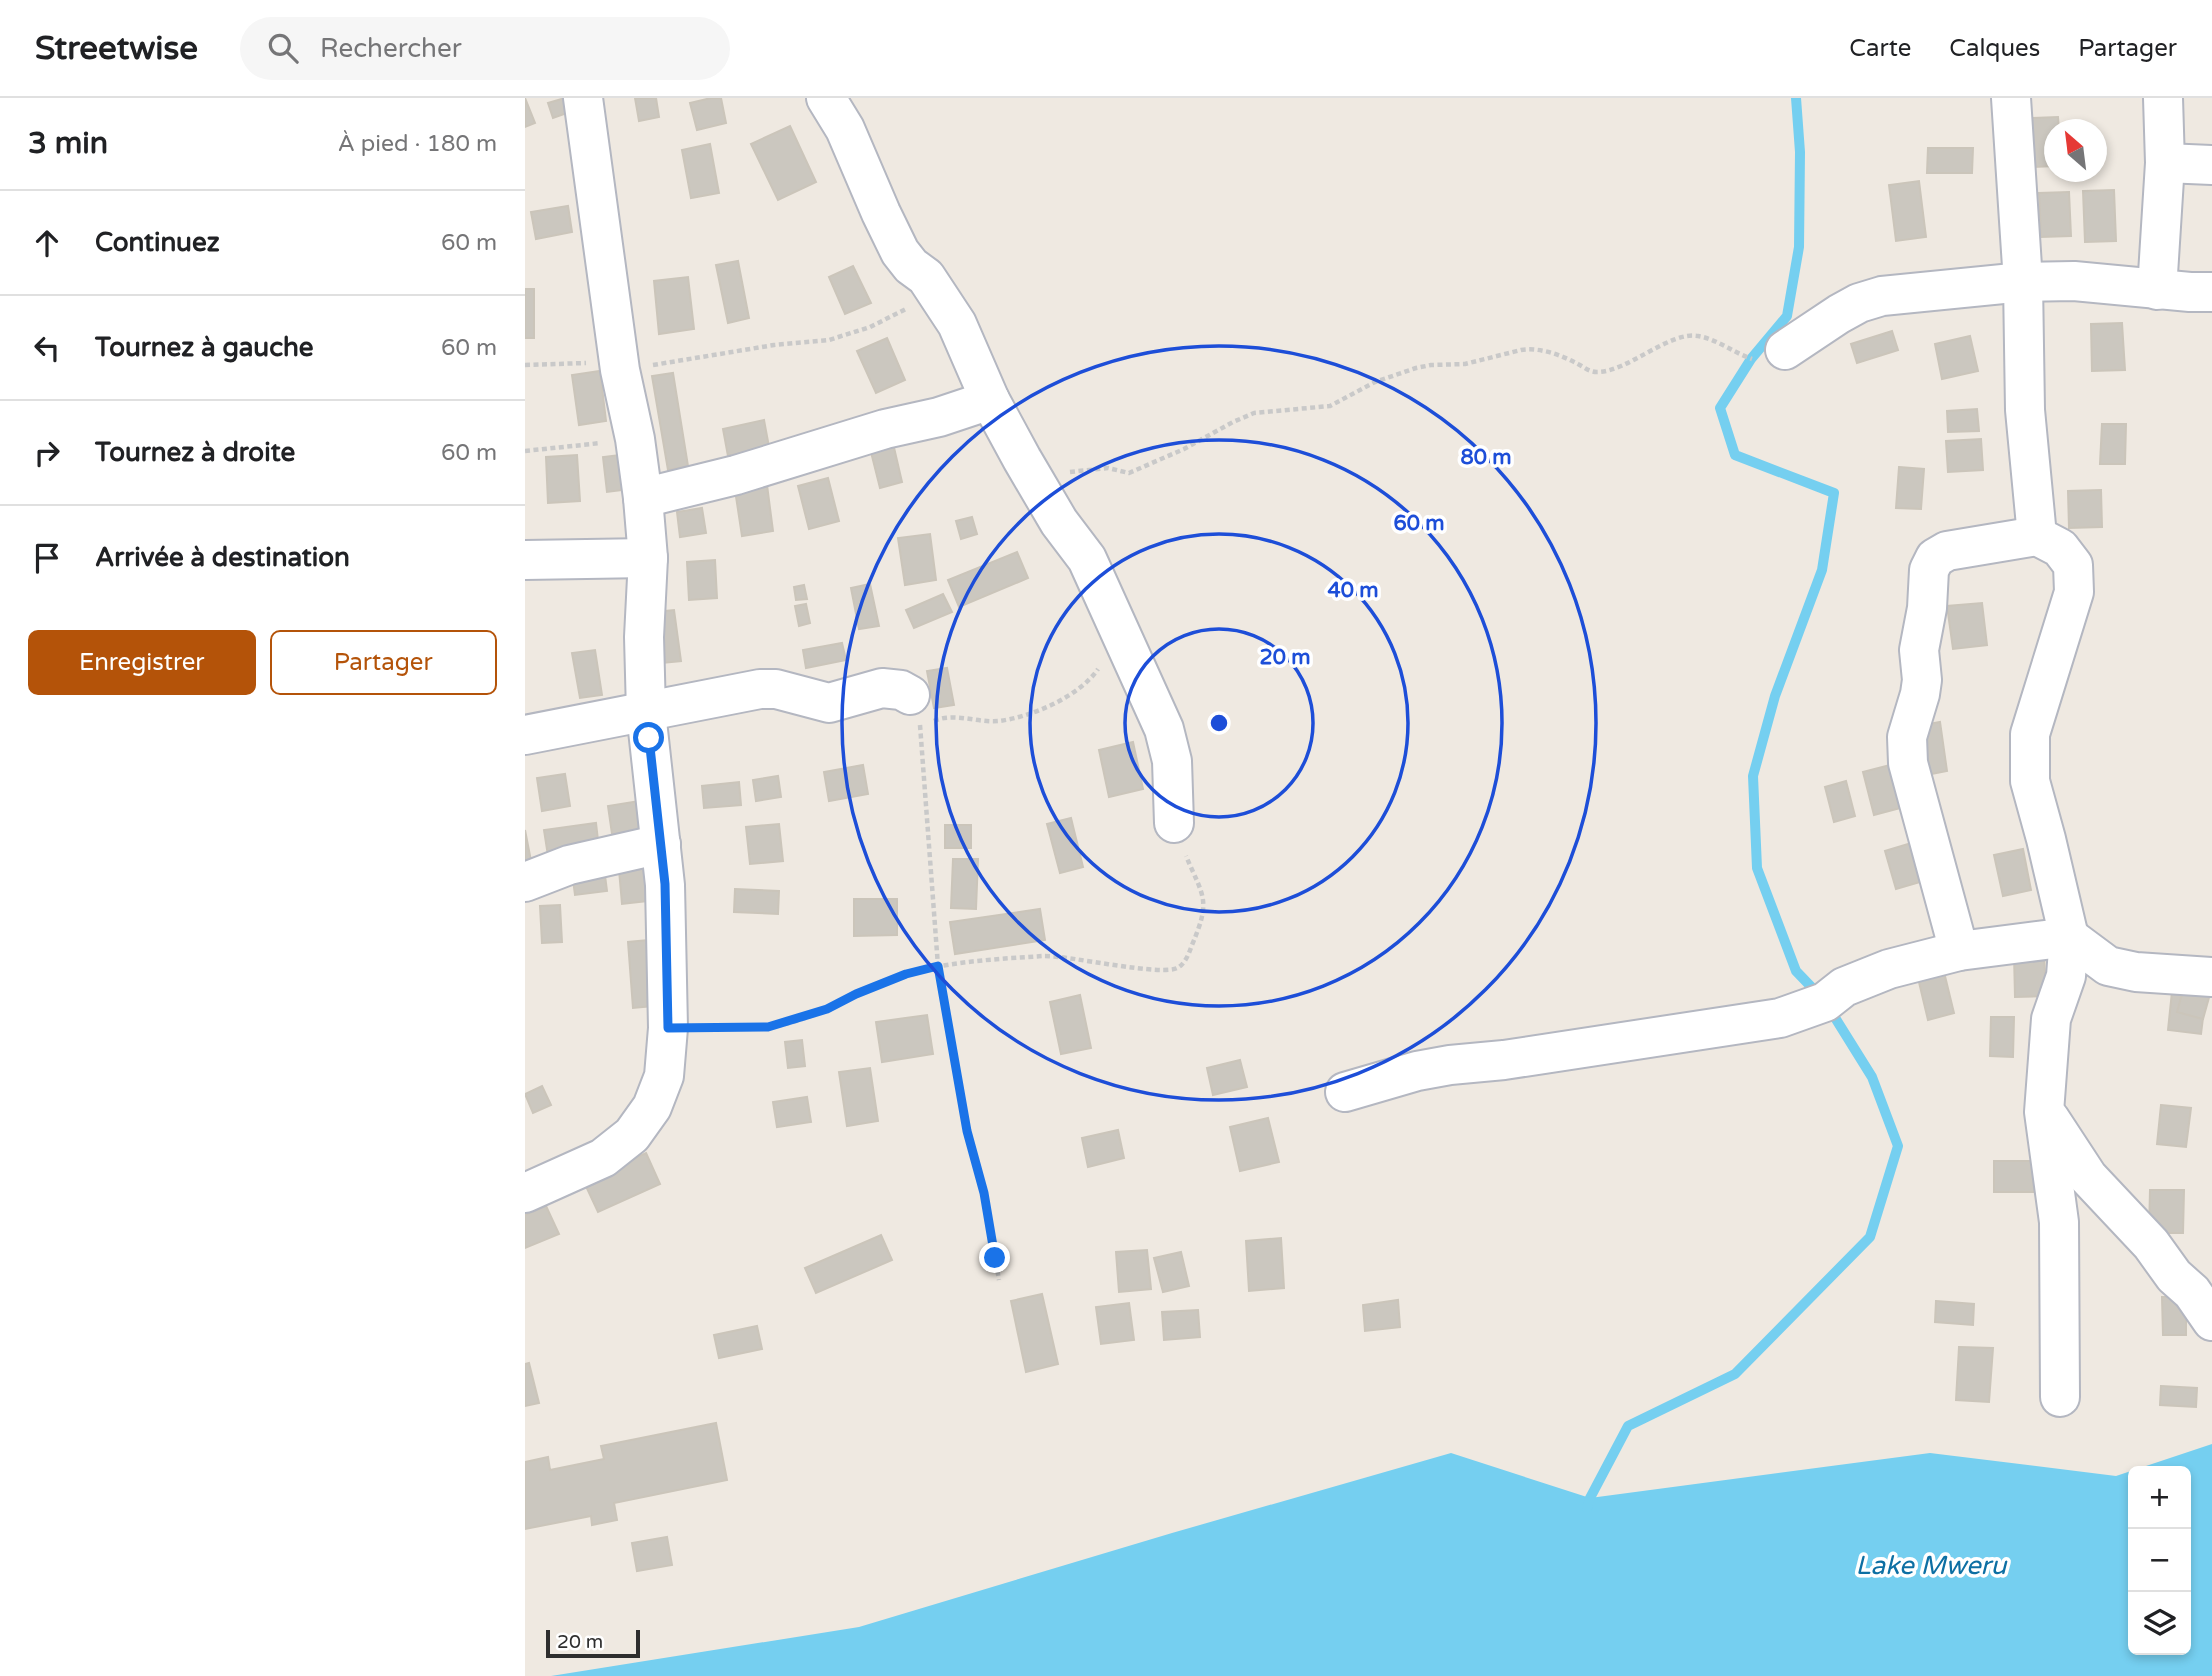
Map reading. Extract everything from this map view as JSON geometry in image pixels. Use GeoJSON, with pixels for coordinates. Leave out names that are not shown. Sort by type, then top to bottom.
{"type":"FeatureCollection","features":[{"type":"Feature","properties":{"kind":"street"},"geometry":{"type":"LineString","coordinates":[[525,1193],[603,1158],[632,1135],[652,1107],[664,1076],[668,1028],[665,884],[646,712],[644,637],[648,558],[643,498],[635,439],[619,370],[583,98]]}},
{"type":"Feature","properties":{"kind":"street"},"geometry":{"type":"LineString","coordinates":[[826,98],[845,129],[880,213],[900,252],[911,266],[926,277],[957,324],[990,400],[1022,459],[1059,522],[1087,559],[1164,729],[1172,761],[1174,823]]}},
{"type":"Feature","properties":{"kind":"street"},"geometry":{"type":"LineString","coordinates":[[2011,98],[2023,282],[2025,410],[2037,536]]}},
{"type":"Feature","properties":{"kind":"street"},"geometry":{"type":"LineString","coordinates":[[2157,290],[2165,163],[2164,98]]}},
{"type":"Feature","properties":{"kind":"street"},"geometry":{"type":"LineString","coordinates":[[2165,163],[2212,165]]}},
{"type":"Feature","properties":{"kind":"street"},"geometry":{"type":"LineString","coordinates":[[1785,350],[1839,314],[1859,303],[1882,296],[2023,282],[2074,281],[2157,290],[2212,292]]}},
{"type":"Feature","properties":{"kind":"street"},"geometry":{"type":"LineString","coordinates":[[643,498],[736,475],[990,400]]}},
{"type":"Feature","properties":{"kind":"street"},"geometry":{"type":"LineString","coordinates":[[1959,951],[1908,763],[1907,737],[1922,680],[1919,650],[1927,608],[1929,570],[1935,558],[1947,551],[2037,536],[2060,548],[2073,565],[2074,592],[2030,734],[2030,781],[2069,937],[2066,976],[2051,1019],[2045,1112],[2059,1222],[2060,1397]]}},
{"type":"Feature","properties":{"kind":"street"},"geometry":{"type":"LineString","coordinates":[[525,561],[648,558]]}},
{"type":"Feature","properties":{"kind":"street"},"geometry":{"type":"LineString","coordinates":[[525,735],[760,689],[776,690],[829,703],[882,688],[901,690],[916,711]]}},
{"type":"Feature","properties":{"kind":"street"},"geometry":{"type":"LineString","coordinates":[[525,882],[569,865],[661,844]]}},
{"type":"Feature","properties":{"kind":"street"},"geometry":{"type":"LineString","coordinates":[[1345,1092],[1417,1071],[1450,1065],[1504,1060],[1780,1018],[1825,1002],[1844,987],[1889,969],[1959,951],[2069,937],[2108,966],[2136,972],[2212,976]]}},
{"type":"Feature","properties":{"kind":"street"},"geometry":{"type":"LineString","coordinates":[[2045,1112],[2088,1177],[2151,1244],[2174,1276],[2192,1292],[2212,1321]]}},
{"type":"Feature","properties":{"kind":"path"},"geometry":{"type":"LineString","coordinates":[[525,365],[594,363],[619,370],[774,345],[829,340],[870,327],[938,293]]}},
{"type":"Feature","properties":{"kind":"path"},"geometry":{"type":"LineString","coordinates":[[1022,459],[1073,473],[1108,468],[1129,473],[1184,449],[1245,416],[1270,411],[1330,407],[1375,382],[1416,368],[1465,364],[1530,348],[1599,372],[1685,337],[1697,335],[1712,341]]}},
{"type":"Feature","properties":{"kind":"path"},"geometry":{"type":"LineString","coordinates":[[525,451],[635,439]]}},
{"type":"Feature","properties":{"kind":"path"},"geometry":{"type":"LineString","coordinates":[[999,1280],[984,1193],[967,1131],[938,966],[916,711],[945,717],[998,721],[1055,703],[1084,685],[1097,671],[1118,628]]}},
{"type":"Feature","properties":{"kind":"path"},"geometry":{"type":"LineString","coordinates":[[668,1028],[768,1027],[827,1009],[906,974],[938,966],[1045,956],[1074,957],[1157,971],[1175,970],[1182,966],[1187,957],[1202,921],[1204,898],[1174,823]]}},
{"type":"Feature","properties":{"kind":"water","name":"Lake Mweru"},"geometry":{"type":"Polygon","coordinates":[[[2212,1444],[2212,1676],[551,1676],[859,1627],[1451,1453],[1590,1498],[1930,1453],[2116,1476],[2128,1472],[2128,1655],[2191,1655],[2191,1466],[2146,1466],[2212,1444]]]}},
{"type":"Feature","properties":{"kind":"building"},"geometry":{"type":"Polygon","coordinates":[[[525,98],[535,123],[525,127],[525,98]]]}},
{"type":"Feature","properties":{"kind":"building"},"geometry":{"type":"Polygon","coordinates":[[[565,98],[570,112],[553,118],[548,103],[565,98]]]}},
{"type":"Feature","properties":{"kind":"building"},"geometry":{"type":"Polygon","coordinates":[[[635,98],[656,98],[659,117],[639,121],[635,98]]]}},
{"type":"Feature","properties":{"kind":"building"},"geometry":{"type":"Polygon","coordinates":[[[721,98],[726,123],[697,130],[690,103],[721,98]]]}},
{"type":"Feature","properties":{"kind":"building"},"geometry":{"type":"Polygon","coordinates":[[[2058,117],[2044,119],[2044,166],[2033,167],[2030,118],[2058,117]]]}},
{"type":"Feature","properties":{"kind":"building"},"geometry":{"type":"Polygon","coordinates":[[[790,126],[816,182],[778,200],[751,144],[790,126]]]}},
{"type":"Feature","properties":{"kind":"building"},"geometry":{"type":"Polygon","coordinates":[[[710,144],[719,193],[691,198],[682,150],[710,144]]]}},
{"type":"Feature","properties":{"kind":"building"},"geometry":{"type":"Polygon","coordinates":[[[1928,148],[1973,148],[1972,173],[1927,173],[1928,148]]]}},
{"type":"Feature","properties":{"kind":"building"},"geometry":{"type":"Polygon","coordinates":[[[1919,181],[1926,237],[1896,241],[1889,185],[1919,181]]]}},
{"type":"Feature","properties":{"kind":"building"},"geometry":{"type":"Polygon","coordinates":[[[2114,190],[2116,241],[2085,242],[2083,191],[2114,190]]]}},
{"type":"Feature","properties":{"kind":"building"},"geometry":{"type":"Polygon","coordinates":[[[2069,192],[2071,236],[2041,237],[2039,193],[2069,192]]]}},
{"type":"Feature","properties":{"kind":"building"},"geometry":{"type":"Polygon","coordinates":[[[568,206],[572,232],[536,239],[531,212],[568,206]]]}},
{"type":"Feature","properties":{"kind":"building"},"geometry":{"type":"Polygon","coordinates":[[[738,261],[749,318],[728,323],[716,265],[738,261]]]}},
{"type":"Feature","properties":{"kind":"building"},"geometry":{"type":"Polygon","coordinates":[[[853,266],[871,303],[845,314],[829,277],[853,266]]]}},
{"type":"Feature","properties":{"kind":"building"},"geometry":{"type":"Polygon","coordinates":[[[688,277],[694,329],[659,334],[654,281],[688,277]]]}},
{"type":"Feature","properties":{"kind":"building"},"geometry":{"type":"Polygon","coordinates":[[[525,289],[534,289],[534,338],[525,338],[525,289]]]}},
{"type":"Feature","properties":{"kind":"building"},"geometry":{"type":"Polygon","coordinates":[[[2122,323],[2125,370],[2092,371],[2091,324],[2122,323]]]}},
{"type":"Feature","properties":{"kind":"building"},"geometry":{"type":"Polygon","coordinates":[[[1892,331],[1898,350],[1857,363],[1851,344],[1892,331]]]}},
{"type":"Feature","properties":{"kind":"building"},"geometry":{"type":"Polygon","coordinates":[[[1970,336],[1978,371],[1942,379],[1935,344],[1970,336]]]}},
{"type":"Feature","properties":{"kind":"building"},"geometry":{"type":"Polygon","coordinates":[[[887,338],[905,380],[876,393],[857,351],[887,338]]]}},
{"type":"Feature","properties":{"kind":"building"},"geometry":{"type":"Polygon","coordinates":[[[600,371],[606,421],[579,425],[572,375],[600,371]]]}},
{"type":"Feature","properties":{"kind":"building"},"geometry":{"type":"Polygon","coordinates":[[[673,373],[688,466],[668,470],[652,376],[673,373]]]}},
{"type":"Feature","properties":{"kind":"building"},"geometry":{"type":"Polygon","coordinates":[[[1977,409],[1979,431],[1948,432],[1947,411],[1977,409]]]}},
{"type":"Feature","properties":{"kind":"building"},"geometry":{"type":"Polygon","coordinates":[[[764,420],[769,447],[728,456],[723,429],[764,420]]]}},
{"type":"Feature","properties":{"kind":"building"},"geometry":{"type":"Polygon","coordinates":[[[2102,424],[2126,424],[2125,464],[2100,464],[2102,424]]]}},
{"type":"Feature","properties":{"kind":"building"},"geometry":{"type":"Polygon","coordinates":[[[892,439],[902,482],[880,488],[869,444],[892,439]]]}},
{"type":"Feature","properties":{"kind":"building"},"geometry":{"type":"Polygon","coordinates":[[[1981,439],[1983,470],[1948,472],[1946,441],[1981,439]]]}},
{"type":"Feature","properties":{"kind":"building"},"geometry":{"type":"Polygon","coordinates":[[[577,455],[580,501],[548,503],[546,457],[577,455]]]}},
{"type":"Feature","properties":{"kind":"building"},"geometry":{"type":"Polygon","coordinates":[[[619,455],[623,490],[607,492],[603,457],[619,455]]]}},
{"type":"Feature","properties":{"kind":"building"},"geometry":{"type":"Polygon","coordinates":[[[1899,467],[1924,469],[1921,509],[1896,508],[1899,467]]]}},
{"type":"Feature","properties":{"kind":"building"},"geometry":{"type":"Polygon","coordinates":[[[828,478],[839,521],[809,529],[798,486],[828,478]]]}},
{"type":"Feature","properties":{"kind":"building"},"geometry":{"type":"Polygon","coordinates":[[[767,485],[773,531],[742,536],[735,490],[767,485]]]}},
{"type":"Feature","properties":{"kind":"building"},"geometry":{"type":"Polygon","coordinates":[[[2101,490],[2102,527],[2069,528],[2068,491],[2101,490]]]}},
{"type":"Feature","properties":{"kind":"building"},"geometry":{"type":"Polygon","coordinates":[[[702,508],[706,533],[680,537],[677,512],[702,508]]]}},
{"type":"Feature","properties":{"kind":"building"},"geometry":{"type":"Polygon","coordinates":[[[972,517],[977,534],[961,539],[956,521],[972,517]]]}},
{"type":"Feature","properties":{"kind":"building"},"geometry":{"type":"Polygon","coordinates":[[[930,534],[936,580],[905,585],[898,538],[930,534]]]}},
{"type":"Feature","properties":{"kind":"building"},"geometry":{"type":"Polygon","coordinates":[[[1017,552],[1028,578],[959,607],[948,580],[1017,552]]]}},
{"type":"Feature","properties":{"kind":"building"},"geometry":{"type":"Polygon","coordinates":[[[715,560],[717,598],[689,600],[687,562],[715,560]]]}},
{"type":"Feature","properties":{"kind":"building"},"geometry":{"type":"Polygon","coordinates":[[[870,584],[879,626],[859,629],[851,588],[870,584]]]}},
{"type":"Feature","properties":{"kind":"building"},"geometry":{"type":"Polygon","coordinates":[[[804,585],[807,599],[796,600],[794,587],[804,585]]]}},
{"type":"Feature","properties":{"kind":"building"},"geometry":{"type":"Polygon","coordinates":[[[943,594],[952,612],[914,628],[906,610],[943,594]]]}},
{"type":"Feature","properties":{"kind":"building"},"geometry":{"type":"Polygon","coordinates":[[[1982,603],[1987,645],[1953,649],[1947,606],[1982,603]]]}},
{"type":"Feature","properties":{"kind":"building"},"geometry":{"type":"Polygon","coordinates":[[[806,604],[810,623],[799,626],[795,606],[806,604]]]}},
{"type":"Feature","properties":{"kind":"building"},"geometry":{"type":"Polygon","coordinates":[[[674,610],[681,661],[662,663],[655,612],[674,610]]]}},
{"type":"Feature","properties":{"kind":"building"},"geometry":{"type":"Polygon","coordinates":[[[842,643],[846,660],[806,668],[803,650],[842,643]]]}},
{"type":"Feature","properties":{"kind":"building"},"geometry":{"type":"Polygon","coordinates":[[[595,650],[602,695],[580,698],[572,653],[595,650]]]}},
{"type":"Feature","properties":{"kind":"building"},"geometry":{"type":"Polygon","coordinates":[[[947,668],[954,705],[934,708],[927,671],[947,668]]]}},
{"type":"Feature","properties":{"kind":"building"},"geometry":{"type":"Polygon","coordinates":[[[1940,722],[1947,771],[1926,775],[1918,726],[1940,722]]]}},
{"type":"Feature","properties":{"kind":"building"},"geometry":{"type":"Polygon","coordinates":[[[1133,742],[1143,789],[1109,797],[1099,750],[1133,742]]]}},
{"type":"Feature","properties":{"kind":"building"},"geometry":{"type":"Polygon","coordinates":[[[1894,764],[1904,807],[1874,815],[1863,772],[1894,764]]]}},
{"type":"Feature","properties":{"kind":"building"},"geometry":{"type":"Polygon","coordinates":[[[863,765],[868,794],[829,801],[824,772],[863,765]]]}},
{"type":"Feature","properties":{"kind":"building"},"geometry":{"type":"Polygon","coordinates":[[[565,774],[570,806],[542,811],[537,778],[565,774]]]}},
{"type":"Feature","properties":{"kind":"building"},"geometry":{"type":"Polygon","coordinates":[[[778,776],[781,797],[756,801],[753,780],[778,776]]]}},
{"type":"Feature","properties":{"kind":"building"},"geometry":{"type":"Polygon","coordinates":[[[1846,781],[1855,816],[1834,822],[1825,787],[1846,781]]]}},
{"type":"Feature","properties":{"kind":"building"},"geometry":{"type":"Polygon","coordinates":[[[739,782],[741,805],[704,808],[702,786],[739,782]]]}},
{"type":"Feature","properties":{"kind":"building"},"geometry":{"type":"Polygon","coordinates":[[[640,801],[644,830],[612,834],[608,806],[640,801]]]}},
{"type":"Feature","properties":{"kind":"building"},"geometry":{"type":"Polygon","coordinates":[[[1071,818],[1083,867],[1060,873],[1047,824],[1071,818]]]}},
{"type":"Feature","properties":{"kind":"building"},"geometry":{"type":"Polygon","coordinates":[[[596,823],[599,849],[548,856],[544,830],[596,823]]]}},
{"type":"Feature","properties":{"kind":"building"},"geometry":{"type":"Polygon","coordinates":[[[779,824],[783,861],[750,864],[746,827],[779,824]]]}},
{"type":"Feature","properties":{"kind":"building"},"geometry":{"type":"Polygon","coordinates":[[[945,825],[971,825],[971,848],[945,848],[945,825]]]}},
{"type":"Feature","properties":{"kind":"building"},"geometry":{"type":"Polygon","coordinates":[[[525,830],[532,866],[525,867],[525,830]]]}},
{"type":"Feature","properties":{"kind":"building"},"geometry":{"type":"Polygon","coordinates":[[[1918,841],[1930,879],[1896,889],[1885,851],[1918,841]]]}},
{"type":"Feature","properties":{"kind":"building"},"geometry":{"type":"Polygon","coordinates":[[[2023,849],[2031,890],[2003,896],[1994,855],[2023,849]]]}},
{"type":"Feature","properties":{"kind":"building"},"geometry":{"type":"Polygon","coordinates":[[[953,859],[978,859],[976,909],[951,908],[953,859]]]}},
{"type":"Feature","properties":{"kind":"building"},"geometry":{"type":"Polygon","coordinates":[[[653,866],[656,900],[622,904],[619,870],[653,866]]]}},
{"type":"Feature","properties":{"kind":"building"},"geometry":{"type":"Polygon","coordinates":[[[604,868],[607,891],[575,895],[572,872],[604,868]]]}},
{"type":"Feature","properties":{"kind":"building"},"geometry":{"type":"Polygon","coordinates":[[[735,889],[779,891],[778,914],[734,912],[735,889]]]}},
{"type":"Feature","properties":{"kind":"building"},"geometry":{"type":"Polygon","coordinates":[[[854,899],[897,899],[897,935],[854,936],[854,899]]]}},
{"type":"Feature","properties":{"kind":"building"},"geometry":{"type":"Polygon","coordinates":[[[560,905],[562,942],[542,943],[540,906],[560,905]]]}},
{"type":"Feature","properties":{"kind":"building"},"geometry":{"type":"Polygon","coordinates":[[[1040,909],[1045,940],[955,954],[950,922],[1040,909]]]}},
{"type":"Feature","properties":{"kind":"building"},"geometry":{"type":"Polygon","coordinates":[[[648,940],[653,1006],[633,1008],[628,942],[648,940]]]}},
{"type":"Feature","properties":{"kind":"building"},"geometry":{"type":"Polygon","coordinates":[[[2044,954],[2046,996],[2015,997],[2014,955],[2044,954]]]}},
{"type":"Feature","properties":{"kind":"building"},"geometry":{"type":"Polygon","coordinates":[[[1944,972],[1954,1013],[1928,1020],[1918,978],[1944,972]]]}},
{"type":"Feature","properties":{"kind":"building"},"geometry":{"type":"Polygon","coordinates":[[[2173,982],[2207,985],[2201,1034],[2168,1030],[2173,982]]]}},
{"type":"Feature","properties":{"kind":"building"},"geometry":{"type":"Polygon","coordinates":[[[2184,987],[2210,994],[2203,1019],[2177,1012],[2184,987]]]}},
{"type":"Feature","properties":{"kind":"building"},"geometry":{"type":"Polygon","coordinates":[[[1080,995],[1091,1048],[1061,1054],[1050,1002],[1080,995]]]}},
{"type":"Feature","properties":{"kind":"building"},"geometry":{"type":"Polygon","coordinates":[[[927,1015],[933,1054],[882,1062],[876,1022],[927,1015]]]}},
{"type":"Feature","properties":{"kind":"building"},"geometry":{"type":"Polygon","coordinates":[[[1991,1017],[2014,1017],[2013,1057],[1990,1056],[1991,1017]]]}},
{"type":"Feature","properties":{"kind":"building"},"geometry":{"type":"Polygon","coordinates":[[[802,1040],[805,1066],[788,1068],[785,1042],[802,1040]]]}},
{"type":"Feature","properties":{"kind":"building"},"geometry":{"type":"Polygon","coordinates":[[[1240,1060],[1247,1087],[1213,1095],[1207,1068],[1240,1060]]]}},
{"type":"Feature","properties":{"kind":"building"},"geometry":{"type":"Polygon","coordinates":[[[870,1068],[878,1121],[847,1126],[839,1072],[870,1068]]]}},
{"type":"Feature","properties":{"kind":"building"},"geometry":{"type":"Polygon","coordinates":[[[542,1086],[551,1105],[533,1113],[525,1094],[542,1086]]]}},
{"type":"Feature","properties":{"kind":"building"},"geometry":{"type":"Polygon","coordinates":[[[807,1097],[811,1122],[777,1127],[773,1102],[807,1097]]]}},
{"type":"Feature","properties":{"kind":"building"},"geometry":{"type":"Polygon","coordinates":[[[2161,1105],[2191,1108],[2186,1147],[2157,1144],[2161,1105]]]}},
{"type":"Feature","properties":{"kind":"building"},"geometry":{"type":"Polygon","coordinates":[[[1268,1118],[1279,1162],[1240,1171],[1230,1127],[1268,1118]]]}},
{"type":"Feature","properties":{"kind":"building"},"geometry":{"type":"Polygon","coordinates":[[[1118,1130],[1124,1158],[1088,1167],[1082,1138],[1118,1130]]]}},
{"type":"Feature","properties":{"kind":"building"},"geometry":{"type":"Polygon","coordinates":[[[646,1153],[660,1184],[598,1212],[584,1182],[646,1153]]]}},
{"type":"Feature","properties":{"kind":"building"},"geometry":{"type":"Polygon","coordinates":[[[1994,1161],[2033,1161],[2034,1192],[1994,1192],[1994,1161]]]}},
{"type":"Feature","properties":{"kind":"building"},"geometry":{"type":"Polygon","coordinates":[[[2150,1190],[2184,1190],[2183,1233],[2149,1233],[2150,1190]]]}},
{"type":"Feature","properties":{"kind":"building"},"geometry":{"type":"Polygon","coordinates":[[[546,1206],[559,1234],[525,1248],[525,1215],[546,1206]]]}},
{"type":"Feature","properties":{"kind":"building"},"geometry":{"type":"Polygon","coordinates":[[[881,1235],[892,1260],[816,1293],[805,1268],[881,1235]]]}},
{"type":"Feature","properties":{"kind":"building"},"geometry":{"type":"Polygon","coordinates":[[[1281,1238],[1284,1288],[1249,1291],[1246,1241],[1281,1238]]]}},
{"type":"Feature","properties":{"kind":"building"},"geometry":{"type":"Polygon","coordinates":[[[1147,1250],[1151,1289],[1119,1292],[1116,1252],[1147,1250]]]}},
{"type":"Feature","properties":{"kind":"building"},"geometry":{"type":"Polygon","coordinates":[[[1181,1252],[1189,1286],[1163,1292],[1154,1258],[1181,1252]]]}},
{"type":"Feature","properties":{"kind":"building"},"geometry":{"type":"Polygon","coordinates":[[[1042,1294],[1058,1364],[1026,1372],[1011,1301],[1042,1294]]]}},
{"type":"Feature","properties":{"kind":"building"},"geometry":{"type":"Polygon","coordinates":[[[2162,1297],[2186,1297],[2186,1335],[2163,1335],[2162,1297]]]}},
{"type":"Feature","properties":{"kind":"building"},"geometry":{"type":"Polygon","coordinates":[[[1398,1300],[1400,1327],[1365,1331],[1363,1305],[1398,1300]]]}},
{"type":"Feature","properties":{"kind":"building"},"geometry":{"type":"Polygon","coordinates":[[[1936,1301],[1974,1304],[1973,1325],[1935,1322],[1936,1301]]]}},
{"type":"Feature","properties":{"kind":"building"},"geometry":{"type":"Polygon","coordinates":[[[1129,1303],[1134,1340],[1101,1344],[1096,1307],[1129,1303]]]}},
{"type":"Feature","properties":{"kind":"building"},"geometry":{"type":"Polygon","coordinates":[[[1198,1310],[1200,1337],[1164,1340],[1162,1312],[1198,1310]]]}},
{"type":"Feature","properties":{"kind":"building"},"geometry":{"type":"Polygon","coordinates":[[[757,1326],[762,1349],[719,1358],[714,1335],[757,1326]]]}},
{"type":"Feature","properties":{"kind":"building"},"geometry":{"type":"Polygon","coordinates":[[[1959,1347],[1993,1348],[1989,1402],[1956,1400],[1959,1347]]]}},
{"type":"Feature","properties":{"kind":"building"},"geometry":{"type":"Polygon","coordinates":[[[529,1363],[539,1403],[525,1406],[525,1364],[529,1363]]]}},
{"type":"Feature","properties":{"kind":"building"},"geometry":{"type":"Polygon","coordinates":[[[2161,1386],[2197,1388],[2196,1407],[2160,1405],[2161,1386]]]}},
{"type":"Feature","properties":{"kind":"building"},"geometry":{"type":"Polygon","coordinates":[[[716,1423],[727,1480],[614,1503],[617,1520],[592,1525],[591,1516],[525,1529],[525,1462],[548,1457],[550,1470],[604,1459],[601,1446],[716,1423]]]}},
{"type":"Feature","properties":{"kind":"building"},"geometry":{"type":"Polygon","coordinates":[[[667,1537],[672,1565],[637,1571],[632,1543],[667,1537]]]}},
{"type":"Feature","properties":{"kind":"waterway"},"geometry":{"type":"LineString","coordinates":[[1796,98],[1800,152],[1799,247],[1787,316],[1751,359],[1720,408],[1735,455],[1834,493],[1822,570],[1775,696],[1753,776],[1757,868],[1796,971],[1820,996]]}},
{"type":"Feature","properties":{"kind":"waterway"},"geometry":{"type":"LineString","coordinates":[[1587,1508],[1628,1426],[1735,1374],[1870,1237],[1898,1146],[1872,1077],[1829,1008]]}},
{"type":"Feature","properties":{"kind":"route"},"geometry":{"type":"LineString","coordinates":[[649,738],[665,884],[668,1028],[768,1027],[787,1023],[827,1009],[906,974],[938,966],[967,1131],[984,1193],[995,1258]]}}]}
